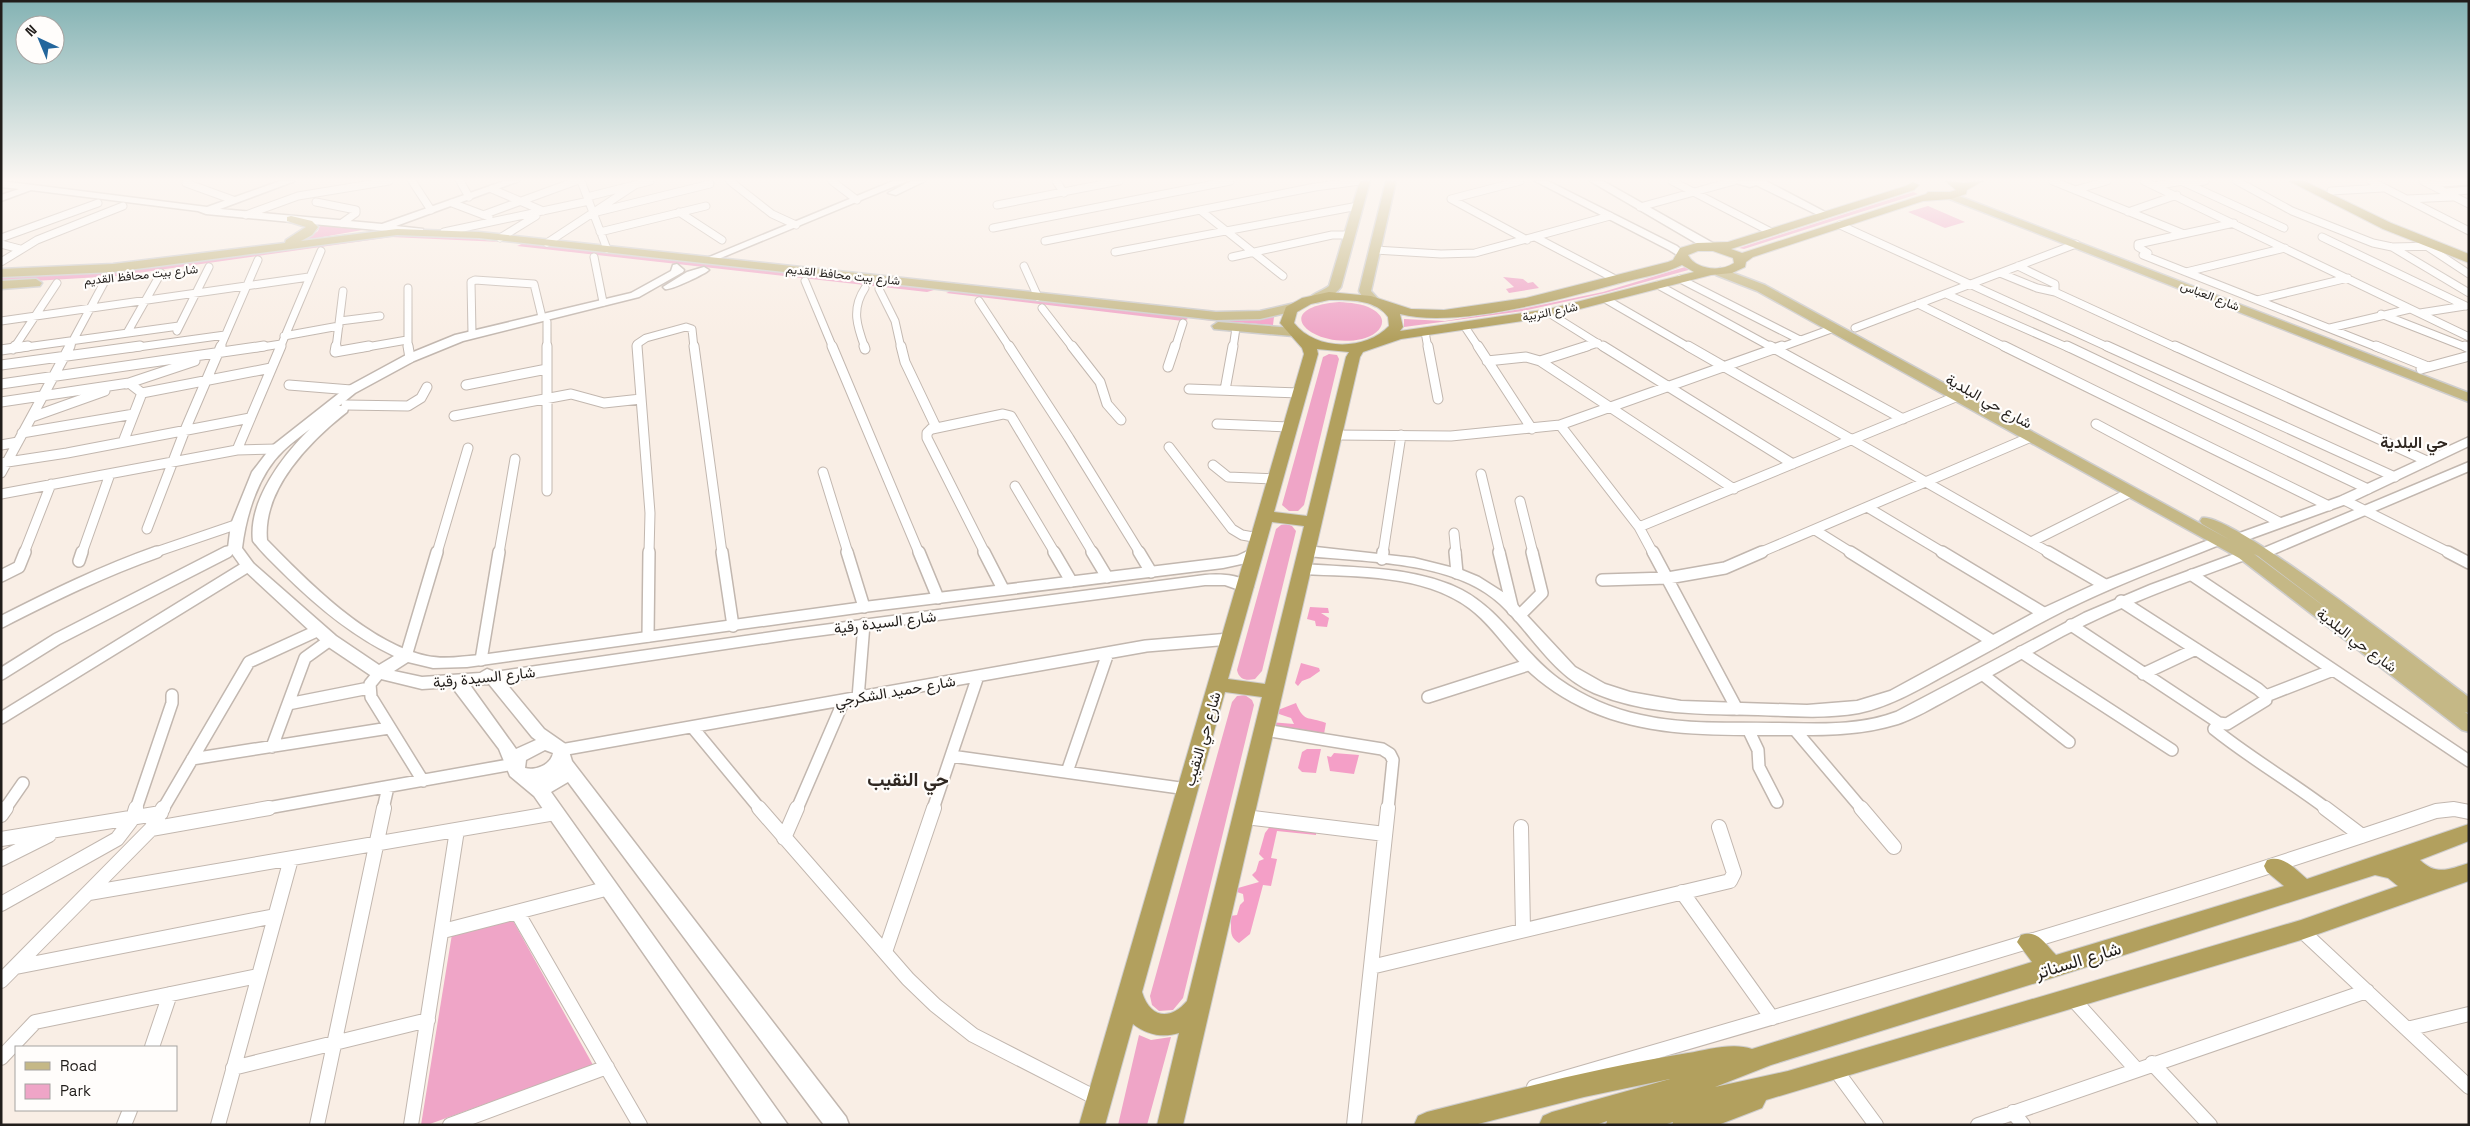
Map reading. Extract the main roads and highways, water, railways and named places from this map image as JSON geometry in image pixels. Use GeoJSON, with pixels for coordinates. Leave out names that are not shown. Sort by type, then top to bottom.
{"type":"FeatureCollection","features":[{"type":"Feature","properties":{"kind":"highway","name":"شارع التربية"},"geometry":{"type":"LineString","coordinates":[[1314,298],[1345,296],[1380,305],[1400,313],[1411,314],[1466,311],[1535,300],[1617,280],[1674,264],[1680,260],[1689,248],[1729,246],[1766,234]]}},
{"type":"Feature","properties":{"kind":"highway","name":"شارع التربية"},"geometry":{"type":"LineString","coordinates":[[1296,334],[1322,346],[1358,352],[1399,335],[1464,327],[1549,313],[1607,300],[1680,279],[1732,270],[1744,260],[1817,234]]}},
{"type":"Feature","properties":{"kind":"highway"},"geometry":{"type":"LineString","coordinates":[[2404,234],[2433,247],[2469,259]]}},
{"type":"Feature","properties":{"kind":"highway"},"geometry":{"type":"LineString","coordinates":[[2424,234],[2469,252]]}},
{"type":"Feature","properties":{"kind":"highway"},"geometry":{"type":"LineString","coordinates":[[1715,247],[1744,260]]}},
{"type":"Feature","properties":{"kind":"highway"},"geometry":{"type":"LineString","coordinates":[[1682,255],[1690,265],[1716,272]]}},
{"type":"Feature","properties":{"kind":"highway"},"geometry":{"type":"LineString","coordinates":[[1296,334],[1287,319],[1295,307],[1314,298]]}},
{"type":"Feature","properties":{"kind":"highway"},"geometry":{"type":"LineString","coordinates":[[1380,305],[1393,314],[1396,320],[1396,327],[1384,340]]}},
{"type":"Feature","properties":{"kind":"highway","name":"شارع حي النقيب"},"geometry":{"type":"LineString","coordinates":[[1092,1125],[1311,354],[1309,347],[1296,334]]}},
{"type":"Feature","properties":{"kind":"highway"},"geometry":{"type":"LineString","coordinates":[[1170,1125],[1201,1003],[1334,435],[1358,352]]}},
{"type":"Feature","properties":{"kind":"highway"},"geometry":{"type":"LineString","coordinates":[[1265,516],[1314,522]]}},
{"type":"Feature","properties":{"kind":"highway"},"geometry":{"type":"LineString","coordinates":[[1217,684],[1274,692]]}},
{"type":"Feature","properties":{"kind":"highway","name":"شارع السناتر"},"geometry":{"type":"LineString","coordinates":[[1690,1104],[1768,1054],[2304,890],[2411,854],[2469,832]]}},
{"type":"Feature","properties":{"kind":"highway"},"geometry":{"type":"LineString","coordinates":[[2411,854],[2408,861],[2417,871],[2431,878],[2445,880]]}},
{"type":"Feature","properties":{"kind":"highway"},"geometry":{"type":"LineString","coordinates":[[2275,866],[2304,890]]}},
{"type":"Feature","properties":{"kind":"highway"},"geometry":{"type":"LineString","coordinates":[[2375,866],[2388,868],[2401,875],[2410,887],[2405,893]]}},
{"type":"Feature","properties":{"kind":"highway"},"geometry":{"type":"LineString","coordinates":[[1552,1125],[1690,1104],[1744,1104],[1788,1083],[2301,930],[2469,872]]}},
{"type":"Feature","properties":{"kind":"highway"},"geometry":{"type":"LineString","coordinates":[[2030,942],[2052,968]]}},
{"type":"Feature","properties":{"kind":"highway"},"geometry":{"type":"LineString","coordinates":[[1130,993],[1132,1004],[1137,1014],[1147,1021],[1159,1025],[1172,1024],[1184,1020],[1194,1013],[1201,1003]]}},
{"type":"Feature","properties":{"kind":"highway"},"geometry":{"type":"LineString","coordinates":[[1427,1125],[1512,1102],[1630,1075],[1687,1064],[1768,1054]]}},
{"type":"Feature","properties":{"kind":"highway"},"geometry":{"type":"LineString","coordinates":[[1619,1125],[1690,1104]]}},
{"type":"Feature","properties":{"kind":"main road"},"geometry":{"type":"LineString","coordinates":[[265,249],[297,239],[305,234]]}},
{"type":"Feature","properties":{"kind":"main road"},"geometry":{"type":"LineString","coordinates":[[333,239],[355,234]]}},
{"type":"Feature","properties":{"kind":"main road","name":"شارع بيت محافظ القديم"},"geometry":{"type":"LineString","coordinates":[[2,283],[378,234]]}},
{"type":"Feature","properties":{"kind":"main road","name":"شارع بيت محافظ القديم"},"geometry":{"type":"LineString","coordinates":[[453,234],[499,241],[514,249],[677,267],[734,263],[935,285],[979,301],[1040,302]]}},
{"type":"Feature","properties":{"kind":"main road","name":"شارع السيدة رقية"},"geometry":{"type":"LineString","coordinates":[[784,234],[705,265],[646,298],[472,333],[410,358],[351,390],[277,449],[257,475],[238,524],[235,548],[248,566],[330,640],[379,673],[398,679],[422,683],[458,682],[493,678],[864,624],[1205,580],[1237,582],[1245,587]]}},
{"type":"Feature","properties":{"kind":"main road"},"geometry":{"type":"LineString","coordinates":[[734,263],[736,259],[788,234]]}},
{"type":"Feature","properties":{"kind":"main road"},"geometry":{"type":"LineString","coordinates":[[1314,298],[1329,293],[1336,285],[1350,234]]}},
{"type":"Feature","properties":{"kind":"main road"},"geometry":{"type":"LineString","coordinates":[[1378,234],[1365,291],[1368,297],[1380,305]]}},
{"type":"Feature","properties":{"kind":"main road"},"geometry":{"type":"LineString","coordinates":[[1645,234],[1676,249],[1682,255]]}},
{"type":"Feature","properties":{"kind":"main road"},"geometry":{"type":"LineString","coordinates":[[1686,234],[1715,247]]}},
{"type":"Feature","properties":{"kind":"main road","name":"شارع العباس"},"geometry":{"type":"LineString","coordinates":[[2048,234],[2469,398]]}},
{"type":"Feature","properties":{"kind":"main road","name":"شارع العباس"},"geometry":{"type":"LineString","coordinates":[[2079,234],[2424,368],[2469,388]]}},
{"type":"Feature","properties":{"kind":"main road","name":"شارع بيت محافظ القديم"},"geometry":{"type":"LineString","coordinates":[[2,283],[106,279],[209,267],[394,240],[526,241],[607,249],[805,281],[925,294],[948,291],[1185,318],[1236,328],[1296,334]]}},
{"type":"Feature","properties":{"kind":"main road"},"geometry":{"type":"LineString","coordinates":[[514,249],[512,247],[513,244],[526,241]]}},
{"type":"Feature","properties":{"kind":"main road","name":"شارع حي البلدية"},"geometry":{"type":"LineString","coordinates":[[1744,260],[1767,286],[1834,328],[2245,555],[2469,725]]}},
{"type":"Feature","properties":{"kind":"main road","name":"شارع السيدة رقية"},"geometry":{"type":"LineString","coordinates":[[677,267],[679,270],[644,292],[480,338],[435,354],[379,383],[346,406],[286,462],[271,489],[258,533],[260,541],[328,606],[373,638],[406,656],[434,663],[480,660],[864,607],[1233,562],[1257,546]]}},
{"type":"Feature","properties":{"kind":"main road","name":"شارع حي البلدية"},"geometry":{"type":"LineString","coordinates":[[1716,272],[1767,286],[1855,328],[2239,538],[2264,553],[2469,707]]}},
{"type":"Feature","properties":{"kind":"main road"},"geometry":{"type":"LineString","coordinates":[[925,294],[935,290],[935,285]]}},
{"type":"Feature","properties":{"kind":"main road","name":"شارع بيت محافظ القديم"},"geometry":{"type":"LineString","coordinates":[[1201,320],[1250,316],[1295,307]]}},
{"type":"Feature","properties":{"kind":"main road"},"geometry":{"type":"LineString","coordinates":[[2239,538],[2344,500],[2469,441]]}},
{"type":"Feature","properties":{"kind":"main road"},"geometry":{"type":"LineString","coordinates":[[277,449],[296,452]]}},
{"type":"Feature","properties":{"kind":"main road"},"geometry":{"type":"LineString","coordinates":[[2264,553],[2469,466]]}},
{"type":"Feature","properties":{"kind":"main road"},"geometry":{"type":"LineString","coordinates":[[1305,560],[1382,559],[1457,573],[1490,589],[1516,613],[1569,671],[1599,688],[1628,698],[1681,707],[1807,711],[1858,707],[1896,695],[2045,614],[2105,585],[2219,540]]}},
{"type":"Feature","properties":{"kind":"main road"},"geometry":{"type":"LineString","coordinates":[[1305,560],[1407,580],[1459,594],[1491,619],[1531,664],[1572,696],[1620,717],[1692,728],[1796,730],[1849,728],[1894,719],[1982,674],[2071,625],[2121,601],[2245,555]]}},
{"type":"Feature","properties":{"kind":"main road"},"geometry":{"type":"LineString","coordinates":[[864,607],[864,624]]}},
{"type":"Feature","properties":{"kind":"main road"},"geometry":{"type":"LineString","coordinates":[[2338,626],[2354,627],[2357,622]]}},
{"type":"Feature","properties":{"kind":"main road"},"geometry":{"type":"LineString","coordinates":[[642,656],[648,636]]}},
{"type":"Feature","properties":{"kind":"main road"},"geometry":{"type":"LineString","coordinates":[[2358,641],[2360,636],[2375,636]]}},
{"type":"Feature","properties":{"kind":"main road"},"geometry":{"type":"LineString","coordinates":[[379,673],[406,656]]}},
{"type":"Feature","properties":{"kind":"main road"},"geometry":{"type":"LineString","coordinates":[[480,660],[478,666],[480,671],[493,678],[538,733],[559,750],[572,774],[838,1125]]}},
{"type":"Feature","properties":{"kind":"main road"},"geometry":{"type":"LineString","coordinates":[[513,702],[511,698],[514,687],[530,672]]}},
{"type":"Feature","properties":{"kind":"main road"},"geometry":{"type":"LineString","coordinates":[[458,682],[507,747],[518,769],[540,791],[777,1125]]}},
{"type":"Feature","properties":{"kind":"main road"},"geometry":{"type":"LineString","coordinates":[[507,747],[513,748],[530,744],[538,733]]}},
{"type":"Feature","properties":{"kind":"main road"},"geometry":{"type":"LineString","coordinates":[[518,769],[518,757],[525,751],[540,745],[559,750]]}},
{"type":"Feature","properties":{"kind":"main road"},"geometry":{"type":"LineString","coordinates":[[518,769],[537,775],[546,772],[559,762],[559,750]]}},
{"type":"Feature","properties":{"kind":"main road"},"geometry":{"type":"LineString","coordinates":[[540,791],[554,780],[572,774]]}},
{"type":"Feature","properties":{"kind":"district","name":"حي البلدية"},"geometry":{"type":"Point","coordinates":[2414,442]}},
{"type":"Feature","properties":{"kind":"district","name":"حي النقيب"},"geometry":{"type":"Point","coordinates":[908,779]}}]}
